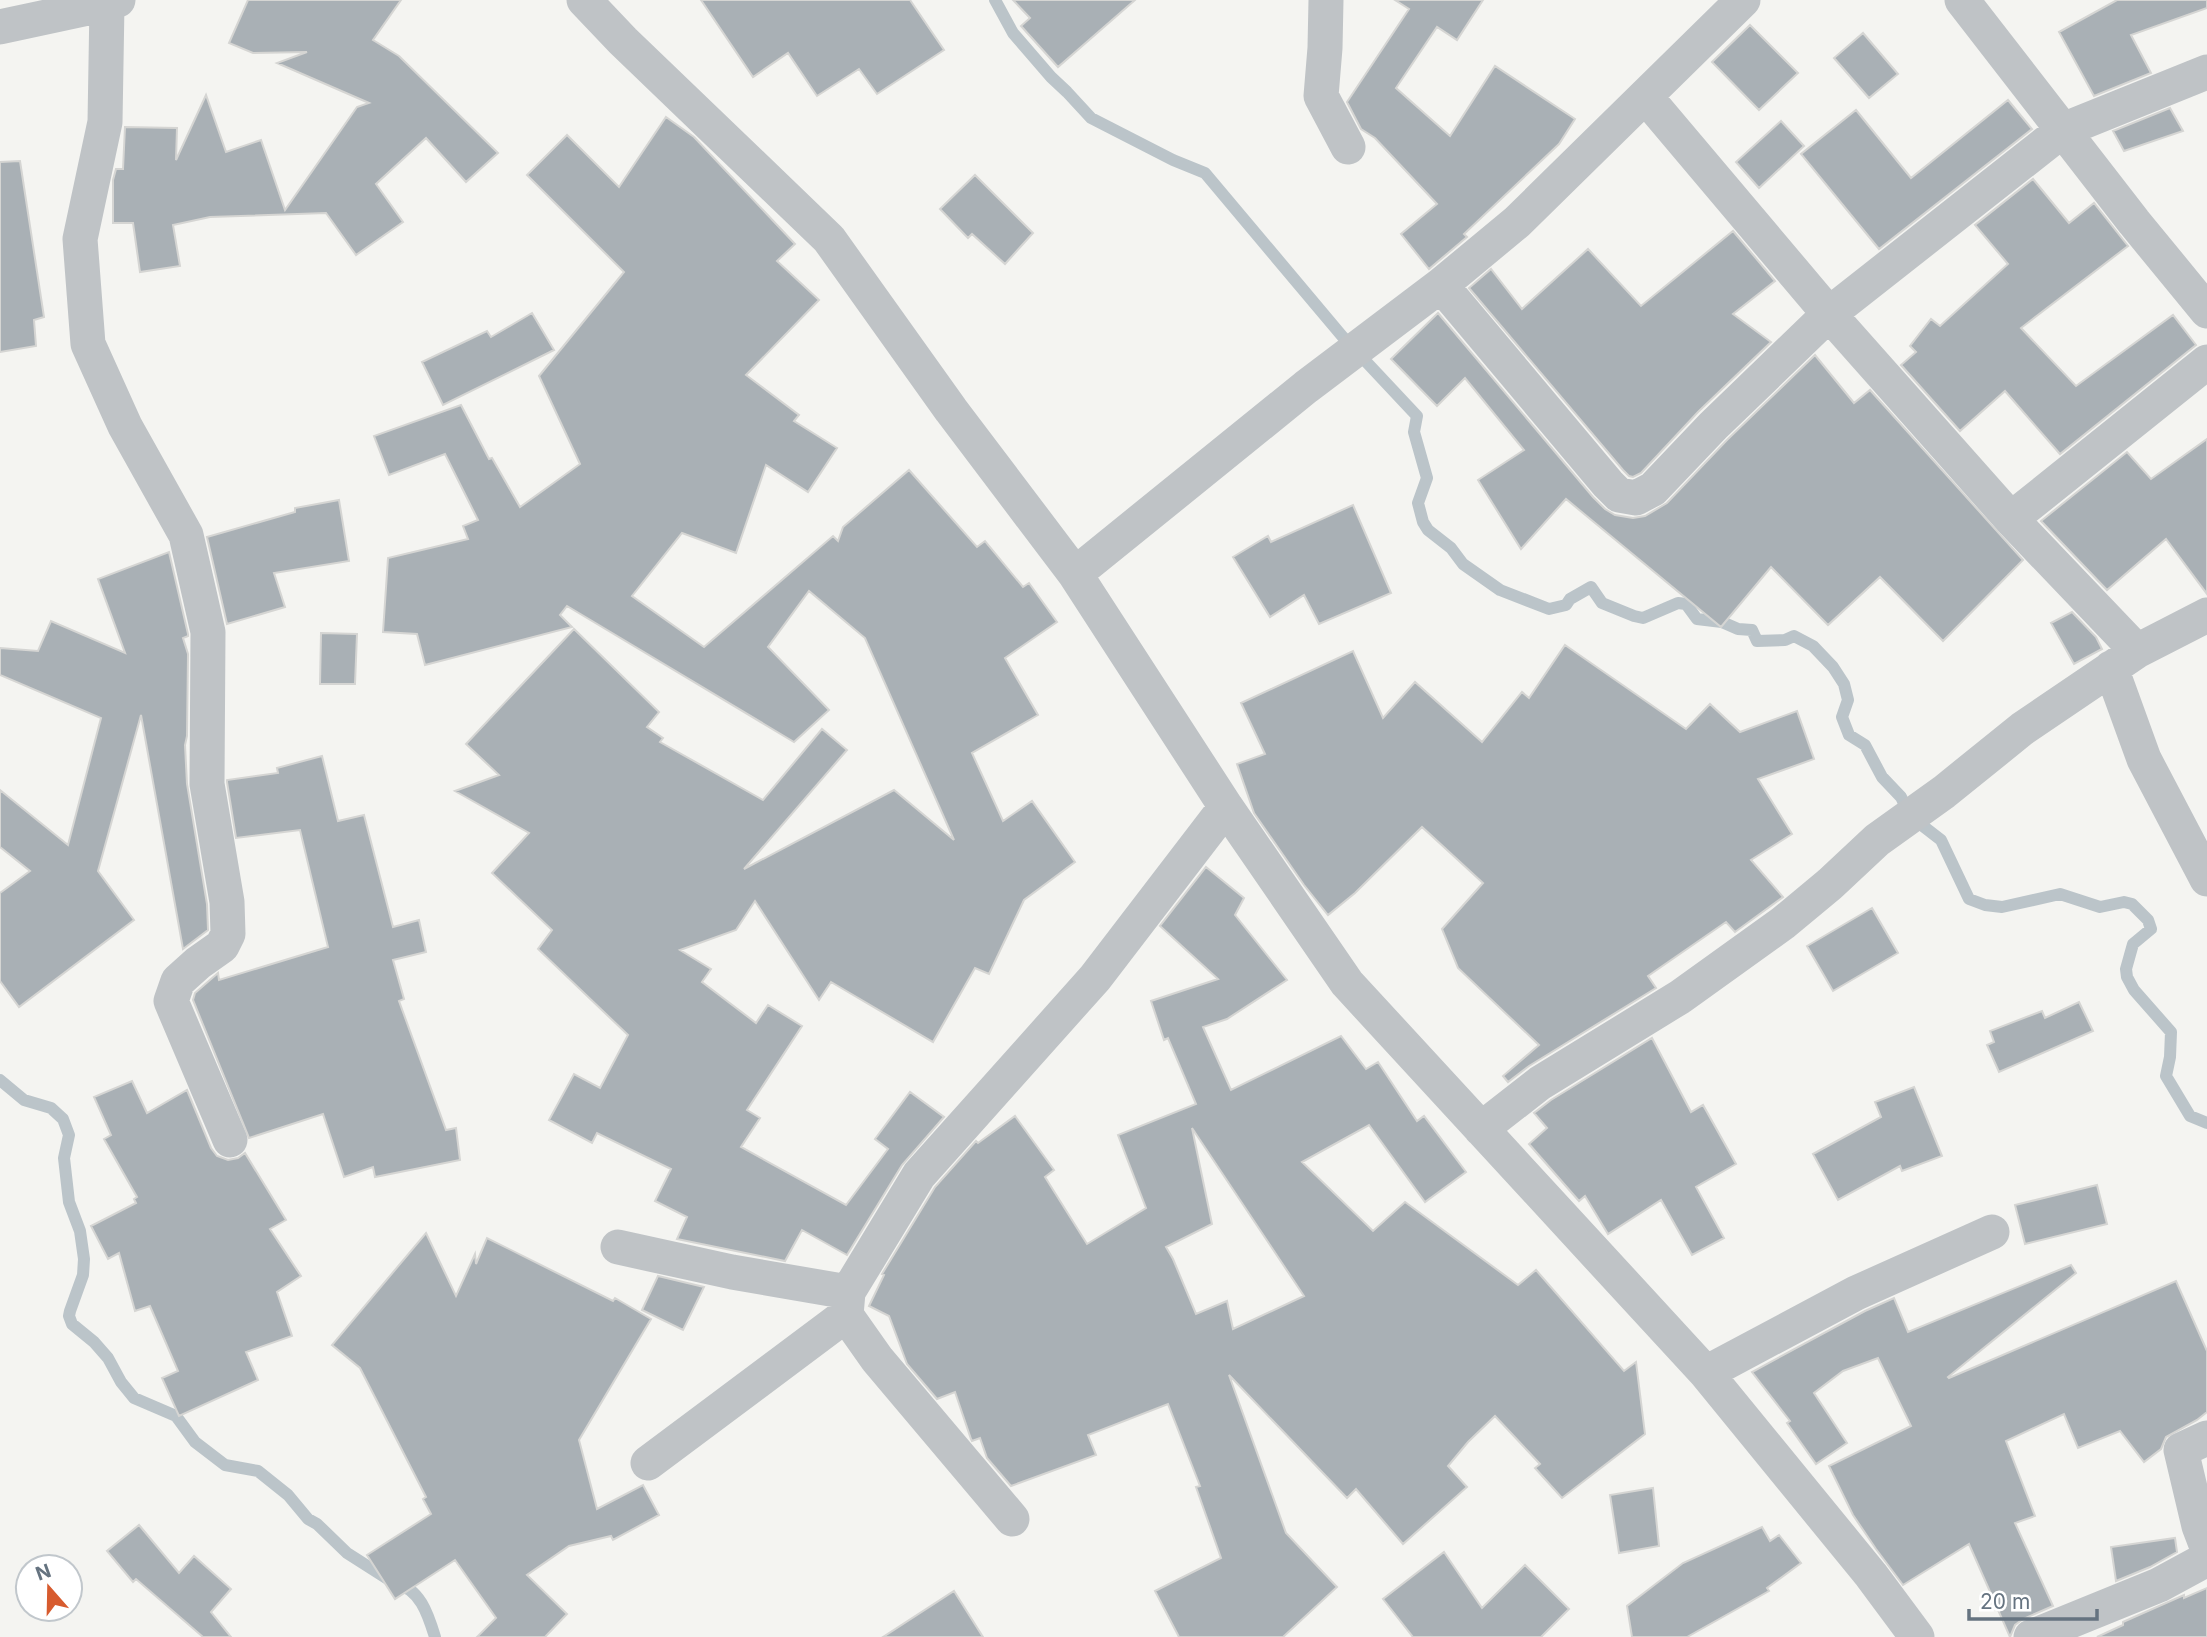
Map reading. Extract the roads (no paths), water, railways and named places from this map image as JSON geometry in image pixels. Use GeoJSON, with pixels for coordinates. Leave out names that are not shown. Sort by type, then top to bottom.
{"type":"FeatureCollection","features":[{"type":"Feature","properties":{"kind":"street"},"geometry":{"type":"LineString","coordinates":[[584,0],[623,41],[829,239],[951,410],[1075,574],[1226,807],[1347,983],[1706,1373],[1871,1575],[1917,1637]]}},
{"type":"Feature","properties":{"kind":"street"},"geometry":{"type":"LineString","coordinates":[[1326,0],[1321,96],[1348,147]]}},
{"type":"Feature","properties":{"kind":"street"},"geometry":{"type":"LineString","coordinates":[[1075,574],[1306,387],[1441,285],[1517,222],[1743,0]]}},
{"type":"Feature","properties":{"kind":"street"},"geometry":{"type":"LineString","coordinates":[[1962,0],[2134,222],[2207,311]]}},
{"type":"Feature","properties":{"kind":"street"},"geometry":{"type":"LineString","coordinates":[[0,27],[113,2],[105,122],[80,239],[88,344],[125,426],[186,535],[208,632],[207,784],[227,902],[228,934],[222,946],[178,981],[171,1001],[230,1140]]}},
{"type":"Feature","properties":{"kind":"street"},"geometry":{"type":"LineString","coordinates":[[1441,285],[1608,484],[1619,495],[1636,498],[1653,489],[1713,426],[1829,314],[2063,130],[2207,72]]}},
{"type":"Feature","properties":{"kind":"street"},"geometry":{"type":"LineString","coordinates":[[1645,96],[1829,314],[2011,519],[2124,659],[2144,759],[2207,879]]}},
{"type":"Feature","properties":{"kind":"street"},"geometry":{"type":"LineString","coordinates":[[2011,519],[2207,362]]}},
{"type":"Feature","properties":{"kind":"street"},"geometry":{"type":"LineString","coordinates":[[1481,1129],[1540,1083],[1680,997],[1783,923],[1877,840],[1944,792],[2022,729],[2124,659],[2207,615]]}},
{"type":"Feature","properties":{"kind":"street"},"geometry":{"type":"LineString","coordinates":[[648,1464],[847,1303],[919,1175],[1095,978],[1226,807]]}},
{"type":"Feature","properties":{"kind":"street"},"geometry":{"type":"LineString","coordinates":[[1706,1373],[1856,1293],[1992,1232]]}},
{"type":"Feature","properties":{"kind":"street"},"geometry":{"type":"LineString","coordinates":[[618,1247],[732,1272],[847,1303],[877,1359],[1012,1519]]}},
{"type":"Feature","properties":{"kind":"street"},"geometry":{"type":"LineString","coordinates":[[2207,1438],[2181,1450],[2207,1548]]}},
{"type":"Feature","properties":{"kind":"street"},"geometry":{"type":"LineString","coordinates":[[2031,1637],[2159,1585],[2207,1559]]}},
{"type":"Feature","properties":{"kind":"waterway"},"geometry":{"type":"LineString","coordinates":[[995,0],[1013,33],[1091,118],[1173,160],[1205,173],[1342,336],[1417,416],[1414,432],[1427,478],[1418,503],[1423,522],[1428,530],[1451,548],[1463,564],[1500,590],[1549,609],[1566,605],[1570,599],[1591,587],[1602,603],[1634,616],[1643,618],[1678,603],[1686,604],[1697,619],[1752,630],[1757,641],[1785,640],[1794,636],[1813,646],[1833,667],[1844,684],[1848,700],[1842,717],[1849,735],[1865,745],[1882,777],[1901,797],[1910,816],[1941,840],[1969,899],[2002,907],[2060,894],[2100,907],[2124,902],[2132,904],[2148,920],[2151,929],[2133,944],[2126,969],[2127,977],[2134,990],[2171,1032],[2166,1076],[2190,1116],[2207,1123]]}},
{"type":"Feature","properties":{"kind":"waterway"},"geometry":{"type":"LineString","coordinates":[[0,1080],[24,1100],[51,1108],[63,1119],[69,1135],[64,1158],[69,1202],[80,1231],[84,1259],[83,1275],[69,1316],[72,1324],[108,1358],[121,1382],[134,1398],[176,1416],[195,1442],[225,1465],[258,1471],[288,1495],[308,1519],[317,1524],[347,1553],[417,1596],[426,1611],[435,1637]]}}]}
